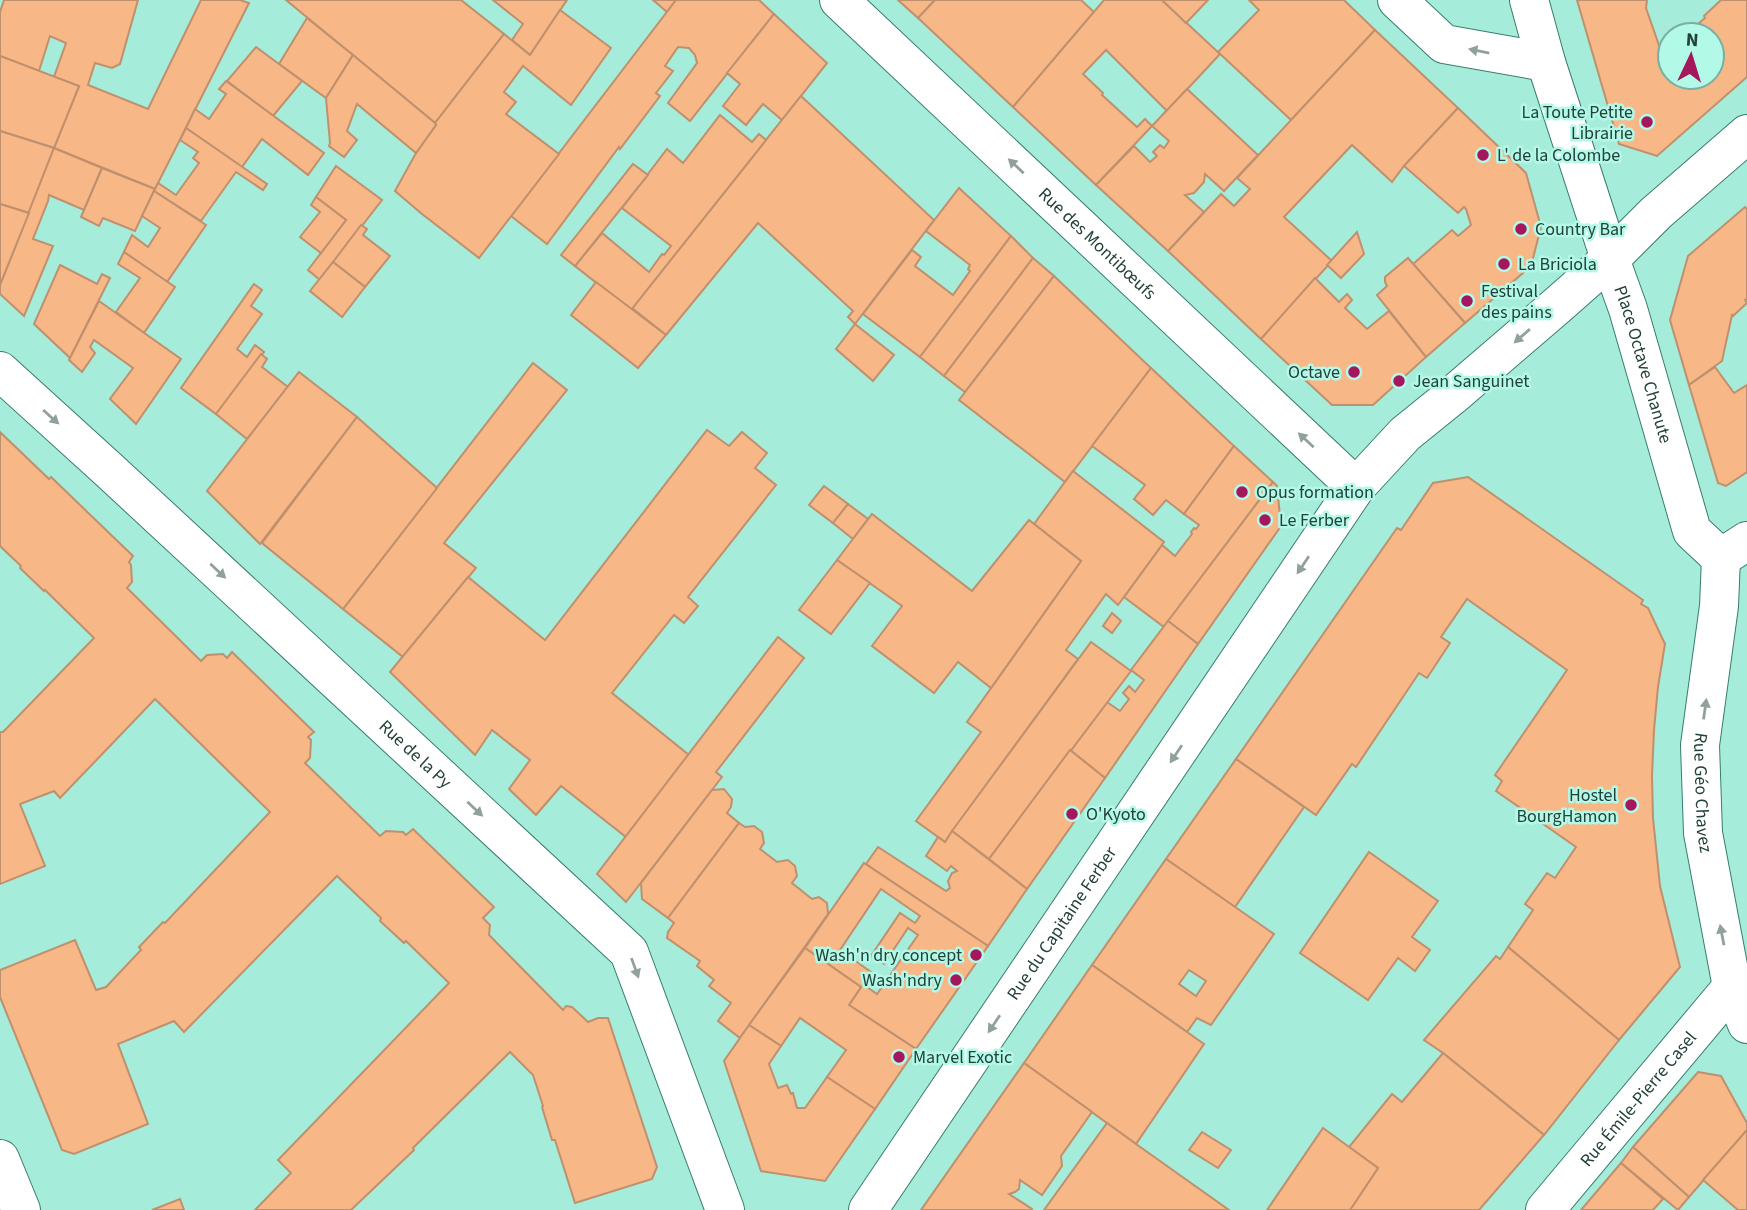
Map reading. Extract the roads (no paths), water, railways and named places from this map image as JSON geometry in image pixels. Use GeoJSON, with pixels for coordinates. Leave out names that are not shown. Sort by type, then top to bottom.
{"type":"FeatureCollection","features":[{"type":"Feature","properties":{"kind":"street","name":"Rue des Montibœufs"},"geometry":{"type":"LineString","coordinates":[[839,0],[1356,487]]}},
{"type":"Feature","properties":{"kind":"street"},"geometry":{"type":"LineString","coordinates":[[1397,0],[1444,44],[1546,62]]}},
{"type":"Feature","properties":{"kind":"street"},"geometry":{"type":"LineString","coordinates":[[1529,0],[1546,62],[1610,259],[1656,213],[1747,134]]}},
{"type":"Feature","properties":{"kind":"street","name":"Place Octave Chanute"},"geometry":{"type":"LineString","coordinates":[[1405,434],[1610,259],[1628,309],[1692,531],[1734,549]]}},
{"type":"Feature","properties":{"kind":"street","name":"Rue de la Py"},"geometry":{"type":"LineString","coordinates":[[0,371],[629,952],[725,1210]]}},
{"type":"Feature","properties":{"kind":"street","name":"Rue du Capitaine Ferber"},"geometry":{"type":"LineString","coordinates":[[868,1210],[1356,487],[1405,434]]}},
{"type":"Feature","properties":{"kind":"street","name":"Rue Géo Chavez"},"geometry":{"type":"LineString","coordinates":[[1734,549],[1719,606],[1700,745],[1703,834],[1732,987],[1747,1024]]}},
{"type":"Feature","properties":{"kind":"street","name":"Rue Émile-Pierre Casel"},"geometry":{"type":"LineString","coordinates":[[1545,1210],[1732,987]]}},
{"type":"Feature","properties":{"kind":"street"},"geometry":{"type":"LineString","coordinates":[[0,1159],[21,1210]]}},
{"type":"Feature","properties":{"kind":"place","name":"La Toute Petite Librairie"},"geometry":{"type":"Point","coordinates":[1647,122]}},
{"type":"Feature","properties":{"kind":"place","name":"L' de la Colombe"},"geometry":{"type":"Point","coordinates":[1483,155]}},
{"type":"Feature","properties":{"kind":"place","name":"Country Bar"},"geometry":{"type":"Point","coordinates":[1521,229]}},
{"type":"Feature","properties":{"kind":"place","name":"La Briciola"},"geometry":{"type":"Point","coordinates":[1504,264]}},
{"type":"Feature","properties":{"kind":"place","name":"Festival des pains"},"geometry":{"type":"Point","coordinates":[1467,301]}},
{"type":"Feature","properties":{"kind":"place","name":"Octave"},"geometry":{"type":"Point","coordinates":[1354,372]}},
{"type":"Feature","properties":{"kind":"place","name":"Jean Sanguinet"},"geometry":{"type":"Point","coordinates":[1399,381]}},
{"type":"Feature","properties":{"kind":"place","name":"Opus formation"},"geometry":{"type":"Point","coordinates":[1242,492]}},
{"type":"Feature","properties":{"kind":"place","name":"Le Ferber"},"geometry":{"type":"Point","coordinates":[1265,520]}},
{"type":"Feature","properties":{"kind":"place","name":"Hostel BourgHamon"},"geometry":{"type":"Point","coordinates":[1631,805]}},
{"type":"Feature","properties":{"kind":"place","name":"O'Kyoto"},"geometry":{"type":"Point","coordinates":[1072,814]}},
{"type":"Feature","properties":{"kind":"place","name":"Wash'n dry concept"},"geometry":{"type":"Point","coordinates":[976,955]}},
{"type":"Feature","properties":{"kind":"place","name":"Wash'ndry"},"geometry":{"type":"Point","coordinates":[956,980]}},
{"type":"Feature","properties":{"kind":"place","name":"Marvel Exotic"},"geometry":{"type":"Point","coordinates":[899,1057]}}]}
